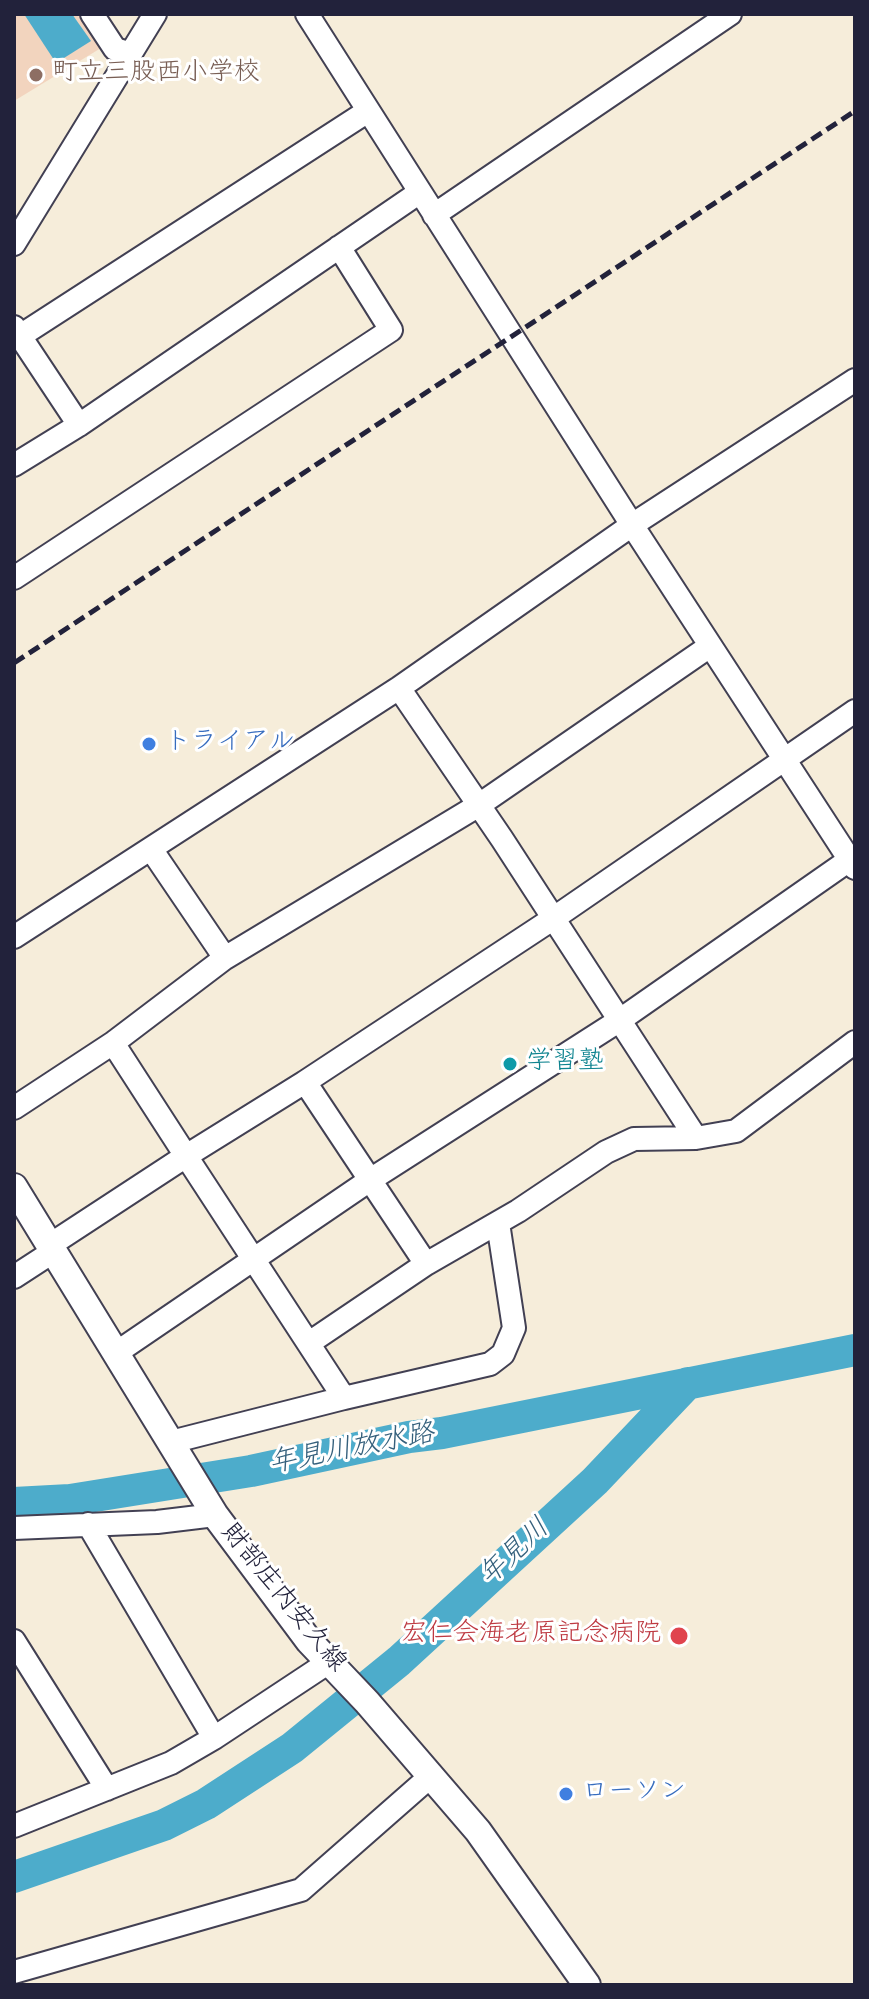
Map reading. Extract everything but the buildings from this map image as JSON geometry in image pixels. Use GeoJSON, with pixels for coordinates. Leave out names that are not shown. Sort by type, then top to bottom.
{"type":"FeatureCollection","features":[{"type":"Feature","properties":{"kind":"main road","name":"財部庄内安久線"},"geometry":{"type":"LineString","coordinates":[[14,1187],[211,1509],[309,1641],[432,1775],[478,1831],[587,1985]]}},
{"type":"Feature","properties":{"kind":"street"},"geometry":{"type":"LineString","coordinates":[[92,14],[115,49],[131,54]]}},
{"type":"Feature","properties":{"kind":"street"},"geometry":{"type":"LineString","coordinates":[[14,244],[155,14]]}},
{"type":"Feature","properties":{"kind":"street"},"geometry":{"type":"LineString","coordinates":[[116,1353],[370,1180],[620,1020],[853,861],[632,525],[307,14]]}},
{"type":"Feature","properties":{"kind":"street"},"geometry":{"type":"LineString","coordinates":[[434,215],[730,14]]}},
{"type":"Feature","properties":{"kind":"street"},"geometry":{"type":"LineString","coordinates":[[79,425],[17,332],[368,111]]}},
{"type":"Feature","properties":{"kind":"street"},"geometry":{"type":"LineString","coordinates":[[14,465],[79,425],[420,192]]}},
{"type":"Feature","properties":{"kind":"street"},"geometry":{"type":"LineString","coordinates":[[14,578],[391,330],[339,247]]}},
{"type":"Feature","properties":{"kind":"street"},"geometry":{"type":"LineString","coordinates":[[14,937],[399,688],[632,525],[855,380]]}},
{"type":"Feature","properties":{"kind":"street"},"geometry":{"type":"LineString","coordinates":[[14,1108],[113,1043],[225,958],[479,805],[710,646]]}},
{"type":"Feature","properties":{"kind":"street"},"geometry":{"type":"LineString","coordinates":[[399,688],[554,918],[696,1138]]}},
{"type":"Feature","properties":{"kind":"street"},"geometry":{"type":"LineString","coordinates":[[14,1277],[186,1156],[305,1082],[554,918],[855,711]]}},
{"type":"Feature","properties":{"kind":"street"},"geometry":{"type":"LineString","coordinates":[[151,849],[225,958]]}},
{"type":"Feature","properties":{"kind":"street"},"geometry":{"type":"LineString","coordinates":[[309,1343],[426,1264],[498,1223],[606,1152],[634,1139],[696,1138],[736,1131],[855,1042]]}},
{"type":"Feature","properties":{"kind":"street"},"geometry":{"type":"LineString","coordinates":[[113,1043],[344,1398]]}},
{"type":"Feature","properties":{"kind":"street"},"geometry":{"type":"LineString","coordinates":[[305,1082],[426,1264]]}},
{"type":"Feature","properties":{"kind":"street"},"geometry":{"type":"LineString","coordinates":[[173,1445],[344,1398],[490,1364],[503,1354],[514,1328],[498,1223]]}},
{"type":"Feature","properties":{"kind":"street"},"geometry":{"type":"LineString","coordinates":[[14,1528],[157,1522],[211,1509]]}},
{"type":"Feature","properties":{"kind":"street"},"geometry":{"type":"LineString","coordinates":[[88,1524],[214,1738]]}},
{"type":"Feature","properties":{"kind":"street"},"geometry":{"type":"LineString","coordinates":[[14,1641],[107,1789]]}},
{"type":"Feature","properties":{"kind":"street"},"geometry":{"type":"LineString","coordinates":[[14,1826],[171,1763],[334,1666]]}},
{"type":"Feature","properties":{"kind":"street"},"geometry":{"type":"LineString","coordinates":[[14,1972],[301,1890],[432,1775]]}},
{"type":"Feature","properties":{"kind":"shaded area","name":"町立三股西小学校"},"geometry":{"type":"Polygon","coordinates":[[[14,14],[79,14],[101,48],[14,101],[14,14]]]}},
{"type":"Feature","properties":{"kind":"water"},"geometry":{"type":"Polygon","coordinates":[[[24,14],[72,14],[91,41],[56,63],[24,14]]]}},
{"type":"Feature","properties":{"kind":"waterway","name":"年見川放水路"},"geometry":{"type":"LineString","coordinates":[[14,1503],[70,1500],[251,1471],[855,1350]]}},
{"type":"Feature","properties":{"kind":"waterway","name":"年見川"},"geometry":{"type":"LineString","coordinates":[[14,1877],[164,1825],[206,1804],[292,1748],[399,1661],[595,1481],[688,1383]]}},
{"type":"Feature","properties":{"kind":"railway"},"geometry":{"type":"LineString","coordinates":[[14,663],[855,111]]}},
{"type":"Feature","properties":{"kind":"place","name":"町立三股西小学校"},"geometry":{"type":"Point","coordinates":[36,75]}},
{"type":"Feature","properties":{"kind":"place","name":"トライアル"},"geometry":{"type":"Point","coordinates":[149,744]}},
{"type":"Feature","properties":{"kind":"place","name":"学習塾"},"geometry":{"type":"Point","coordinates":[510,1064]}},
{"type":"Feature","properties":{"kind":"place","name":"宏仁会海老原記念病院"},"geometry":{"type":"Point","coordinates":[679,1636]}},
{"type":"Feature","properties":{"kind":"place","name":"ローソン"},"geometry":{"type":"Point","coordinates":[566,1794]}}]}
